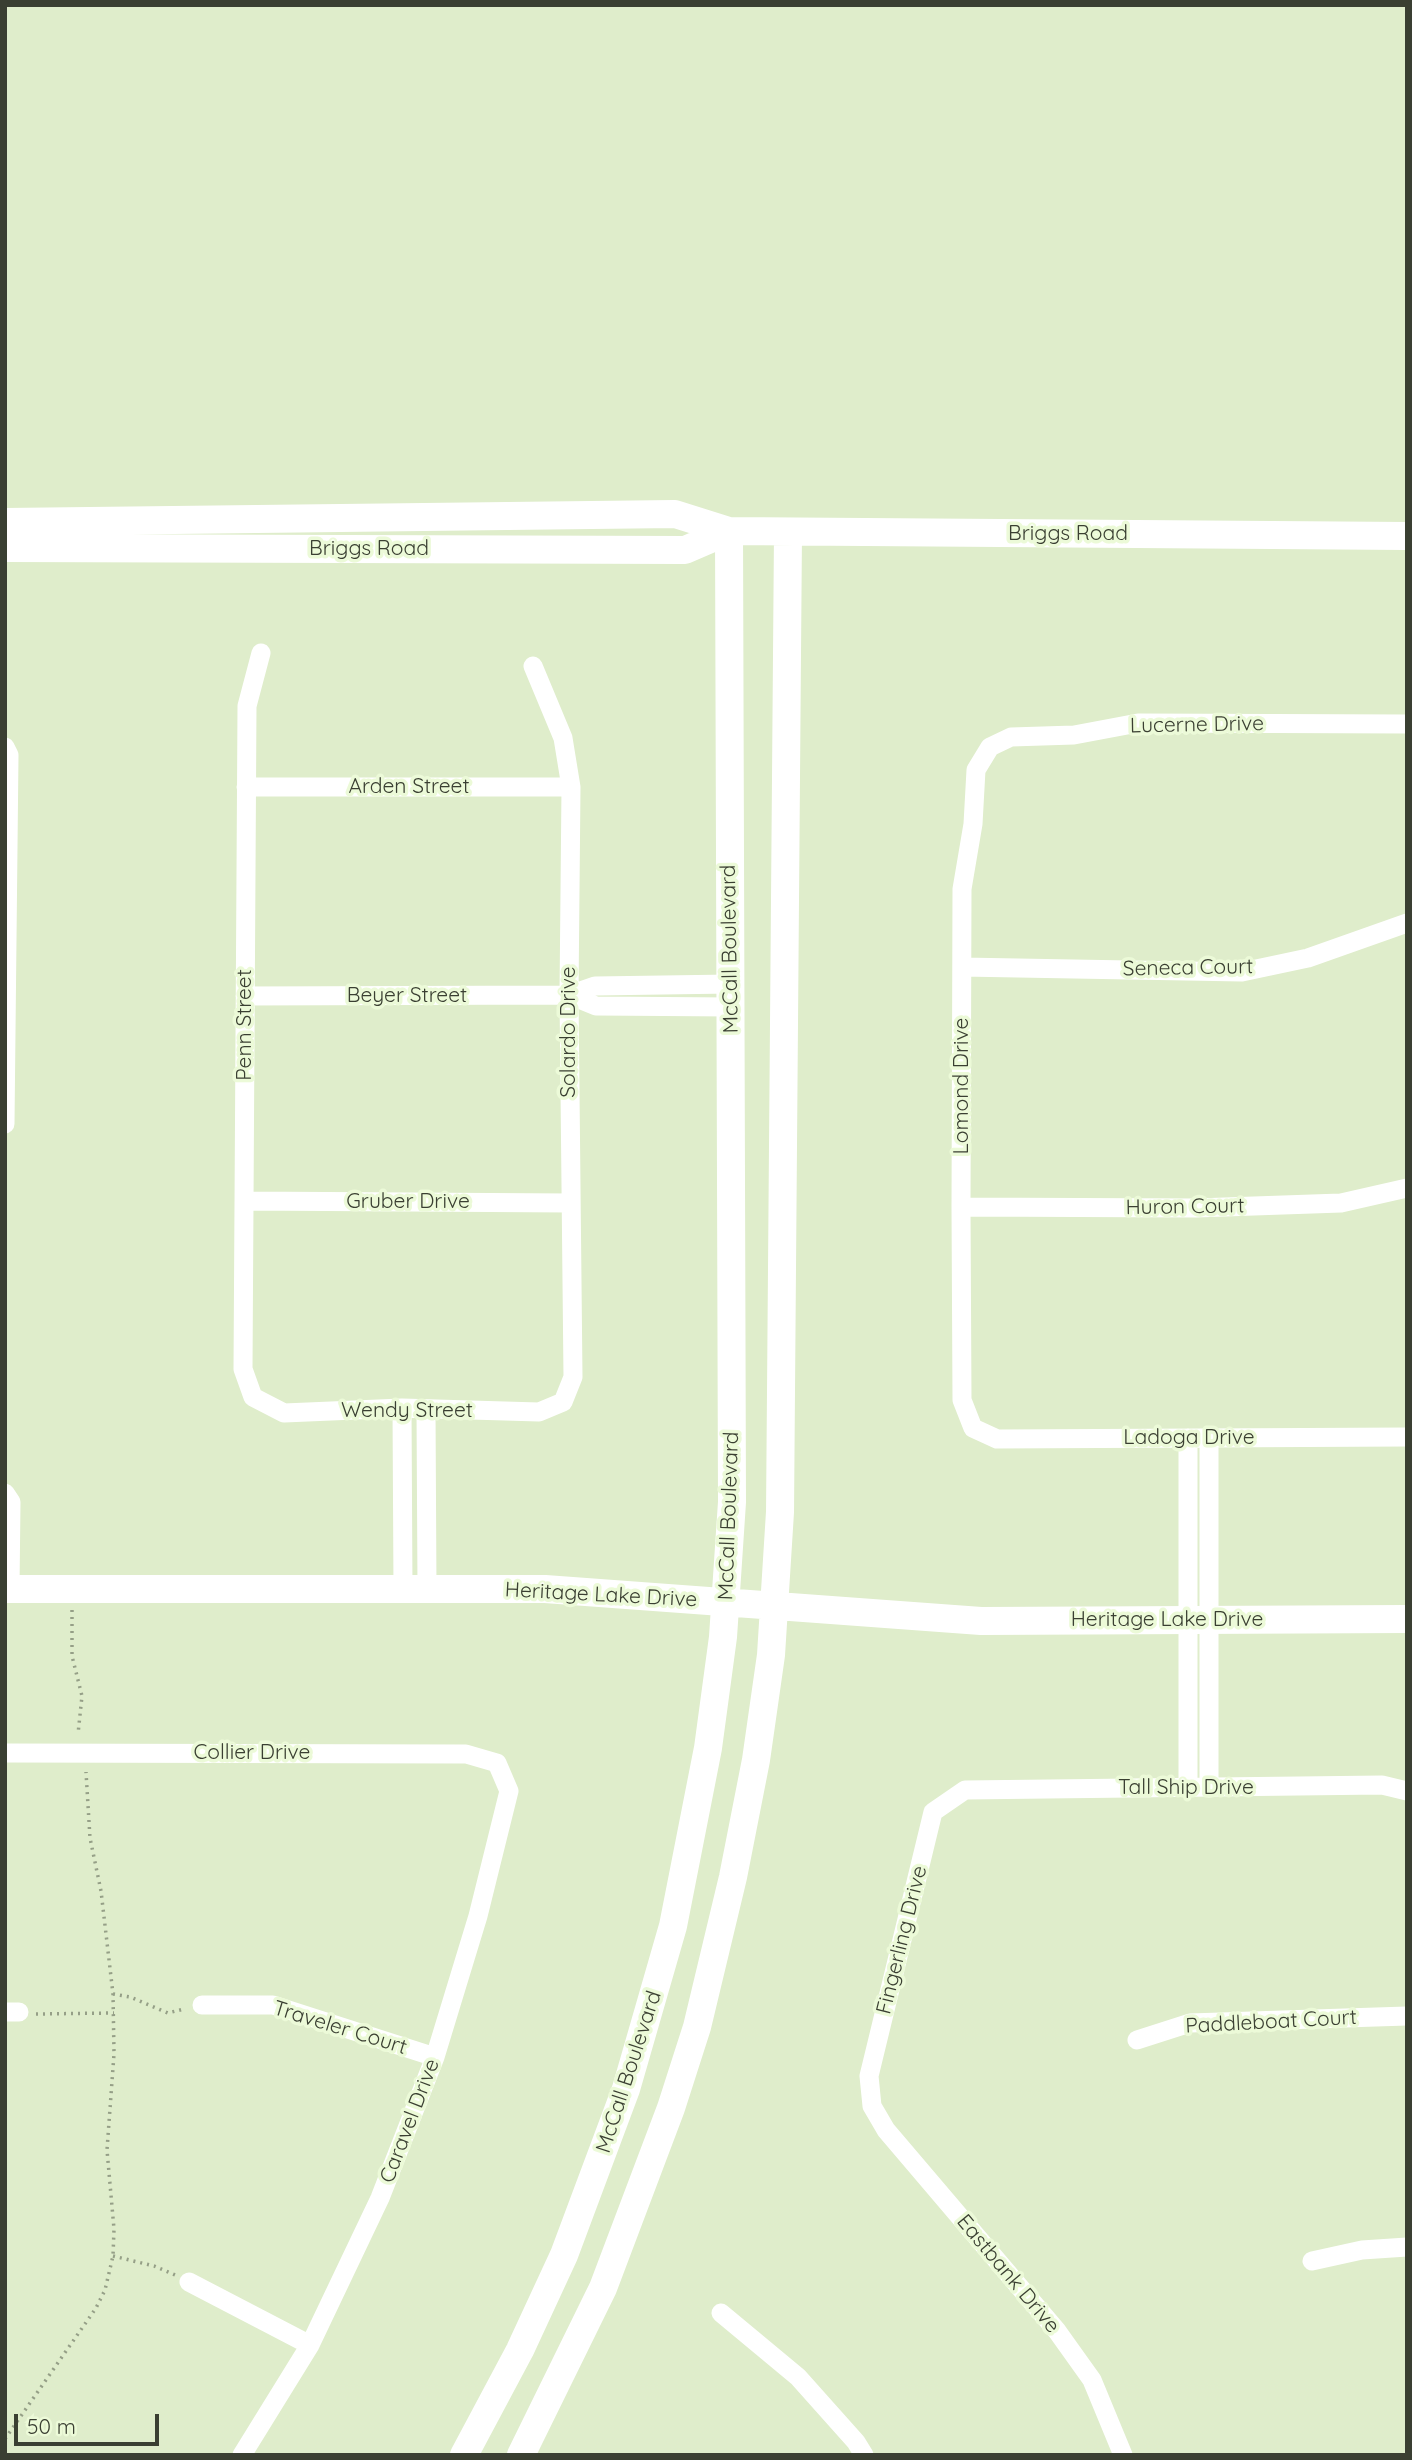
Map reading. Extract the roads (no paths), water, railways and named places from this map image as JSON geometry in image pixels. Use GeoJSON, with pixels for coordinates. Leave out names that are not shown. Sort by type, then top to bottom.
{"type":"FeatureCollection","features":[{"type":"Feature","properties":{"kind":"main road","name":"Briggs Road"},"geometry":{"type":"LineString","coordinates":[[5,522],[675,514],[729,531],[1407,536]]}},
{"type":"Feature","properties":{"kind":"main road","name":"Briggs Road"},"geometry":{"type":"LineString","coordinates":[[5,548],[685,550],[729,531]]}},
{"type":"Feature","properties":{"kind":"main road","name":"McCall Boulevard"},"geometry":{"type":"LineString","coordinates":[[464,2455],[520,2350],[564,2255],[618,2112],[650,2015],[693,1836],[710,1735],[726,1602],[732,1502],[729,531]]}},
{"type":"Feature","properties":{"kind":"main road"},"geometry":{"type":"LineString","coordinates":[[521,2455],[603,2288],[639,2199],[697,2027],[744,1822],[771,1655],[780,1511],[788,531]]}},
{"type":"Feature","properties":{"kind":"main road","name":"Heritage Lake Drive"},"geometry":{"type":"LineString","coordinates":[[8,1589],[544,1589],[981,1621],[1407,1619]]}},
{"type":"Feature","properties":{"kind":"street","name":"Penn Street"},"geometry":{"type":"LineString","coordinates":[[253,1397],[243,1369],[246,787],[247,706],[261,653]]}},
{"type":"Feature","properties":{"kind":"street","name":"Solardo Drive"},"geometry":{"type":"LineString","coordinates":[[533,666],[563,738],[572,787],[569,995],[573,1377],[563,1402]]}},
{"type":"Feature","properties":{"kind":"street","name":"Lucerne Drive"},"geometry":{"type":"LineString","coordinates":[[990,747],[1011,737],[1074,735],[1138,723],[1407,724]]}},
{"type":"Feature","properties":{"kind":"street"},"geometry":{"type":"LineString","coordinates":[[5,747],[9,755],[9,769],[5,1124]]}},
{"type":"Feature","properties":{"kind":"street","name":"Lomond Drive"},"geometry":{"type":"LineString","coordinates":[[973,1428],[961,1400],[962,889],[973,824],[976,770],[990,747]]}},
{"type":"Feature","properties":{"kind":"street","name":"Arden Street"},"geometry":{"type":"LineString","coordinates":[[246,787],[572,787]]}},
{"type":"Feature","properties":{"kind":"street","name":"Seneca Court"},"geometry":{"type":"LineString","coordinates":[[962,967],[1242,972],[1308,958],[1407,923]]}},
{"type":"Feature","properties":{"kind":"street","name":"Beyer Street"},"geometry":{"type":"LineString","coordinates":[[245,996],[569,995],[595,986],[731,995]]}},
{"type":"Feature","properties":{"kind":"street","name":"Huron Court"},"geometry":{"type":"LineString","coordinates":[[961,1207],[1196,1208],[1341,1203],[1407,1188]]}},
{"type":"Feature","properties":{"kind":"street","name":"Gruber Drive"},"geometry":{"type":"LineString","coordinates":[[244,1200],[571,1203]]}},
{"type":"Feature","properties":{"kind":"street","name":"Wendy Street"},"geometry":{"type":"LineString","coordinates":[[253,1397],[284,1413],[402,1408],[539,1412],[563,1402]]}},
{"type":"Feature","properties":{"kind":"street"},"geometry":{"type":"LineString","coordinates":[[402,1408],[415,1590]]}},
{"type":"Feature","properties":{"kind":"street"},"geometry":{"type":"LineString","coordinates":[[415,1590],[426,1409]]}},
{"type":"Feature","properties":{"kind":"street","name":"Ladoga Drive"},"geometry":{"type":"LineString","coordinates":[[973,1428],[997,1439],[1407,1437]]}},
{"type":"Feature","properties":{"kind":"street"},"geometry":{"type":"LineString","coordinates":[[1188,1438],[1209,1788]]}},
{"type":"Feature","properties":{"kind":"street"},"geometry":{"type":"LineString","coordinates":[[1188,1788],[1209,1438]]}},
{"type":"Feature","properties":{"kind":"street"},"geometry":{"type":"LineString","coordinates":[[5,1493],[11,1502],[8,1589]]}},
{"type":"Feature","properties":{"kind":"street","name":"Collier Drive"},"geometry":{"type":"LineString","coordinates":[[5,1753],[467,1754],[497,1763]]}},
{"type":"Feature","properties":{"kind":"street","name":"Caravel Drive"},"geometry":{"type":"LineString","coordinates":[[242,2455],[310,2345],[380,2198],[435,2057],[478,1916],[509,1791],[497,1763]]}},
{"type":"Feature","properties":{"kind":"street","name":"Tall Ship Drive"},"geometry":{"type":"LineString","coordinates":[[965,1790],[1382,1785],[1407,1791]]}},
{"type":"Feature","properties":{"kind":"street","name":"Fingerling Drive"},"geometry":{"type":"LineString","coordinates":[[872,2106],[869,2076],[933,1812],[965,1790]]}},
{"type":"Feature","properties":{"kind":"street","name":"Traveler Court"},"geometry":{"type":"LineString","coordinates":[[202,2005],[273,2005],[435,2057]]}},
{"type":"Feature","properties":{"kind":"street","name":"Paddleboat Court"},"geometry":{"type":"LineString","coordinates":[[1137,2040],[1190,2023],[1407,2017]]}},
{"type":"Feature","properties":{"kind":"street","name":"Eastbank Drive"},"geometry":{"type":"LineString","coordinates":[[872,2106],[886,2130],[1057,2331],[1092,2380],[1123,2455]]}},
{"type":"Feature","properties":{"kind":"street"},"geometry":{"type":"LineString","coordinates":[[1312,2261],[1362,2250],[1407,2247]]}},
{"type":"Feature","properties":{"kind":"street"},"geometry":{"type":"LineString","coordinates":[[189,2282],[310,2345]]}},
{"type":"Feature","properties":{"kind":"street"},"geometry":{"type":"LineString","coordinates":[[721,2313],[798,2378],[856,2442],[864,2455]]}}]}
